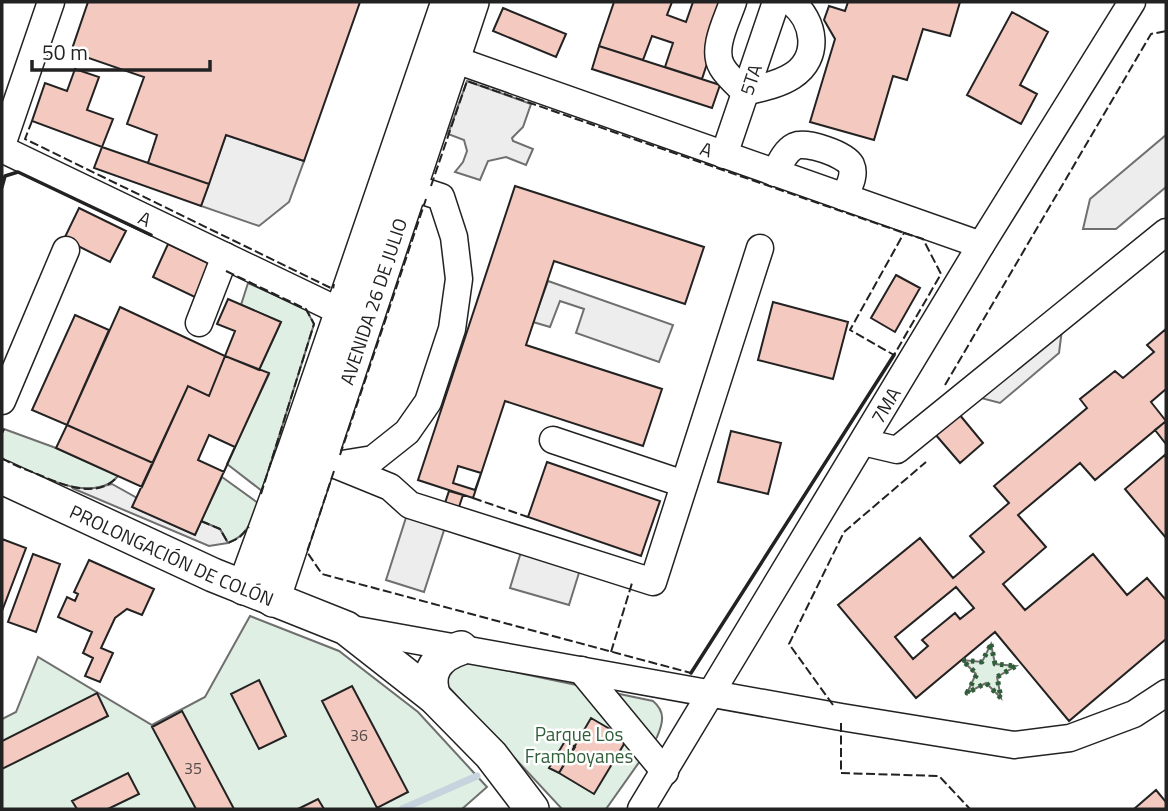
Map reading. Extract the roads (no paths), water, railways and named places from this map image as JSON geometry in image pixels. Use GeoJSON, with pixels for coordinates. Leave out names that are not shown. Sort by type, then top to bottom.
{"type":"FeatureCollection","features":[{"type":"Feature","properties":{"kind":"main road","name":"AVENIDA 26 DE JULIO"},"geometry":{"type":"LineString","coordinates":[[353,317],[426,192],[448,2]]}},
{"type":"Feature","properties":{"kind":"main road","name":"AVENIDA 26 DE JULIO"},"geometry":{"type":"LineString","coordinates":[[259,594],[318,457],[353,317],[442,56],[472,2]]}},
{"type":"Feature","properties":{"kind":"main road","name":"AVENIDA 26 DE JULIO"},"geometry":{"type":"LineString","coordinates":[[259,594],[261,541],[318,457]]}},
{"type":"Feature","properties":{"kind":"main road","name":"PROLONGACIÓN DE COLÓN"},"geometry":{"type":"LineString","coordinates":[[2,477],[213,575],[346,628],[434,697],[491,755],[532,809]]}},
{"type":"Feature","properties":{"kind":"main road"},"geometry":{"type":"LineString","coordinates":[[213,575],[236,569],[248,561],[261,541]]}},
{"type":"Feature","properties":{"kind":"main road"},"geometry":{"type":"LineString","coordinates":[[434,697],[430,675],[434,665],[441,657],[461,648]]}},
{"type":"Feature","properties":{"kind":"street"},"geometry":{"type":"LineString","coordinates":[[2,147],[51,2]]}},
{"type":"Feature","properties":{"kind":"street"},"geometry":{"type":"LineString","coordinates":[[733,2],[719,43],[718,57],[722,68],[745,92],[782,81],[804,66],[811,52],[812,36],[808,21],[791,2]]}},
{"type":"Feature","properties":{"kind":"street","name":"5TA"},"geometry":{"type":"LineString","coordinates":[[724,155],[776,2]]}},
{"type":"Feature","properties":{"kind":"street","name":"7MA"},"geometry":{"type":"LineString","coordinates":[[642,809],[981,245],[1132,2]]}},
{"type":"Feature","properties":{"kind":"street","name":"A"},"geometry":{"type":"LineString","coordinates":[[442,56],[981,245]]}},
{"type":"Feature","properties":{"kind":"street"},"geometry":{"type":"LineString","coordinates":[[775,173],[792,147],[802,144],[842,155],[850,164],[853,174],[844,197]]}},
{"type":"Feature","properties":{"kind":"street","name":"A"},"geometry":{"type":"LineString","coordinates":[[2,147],[353,317]]}},
{"type":"Feature","properties":{"kind":"street"},"geometry":{"type":"LineString","coordinates":[[318,457],[373,459],[407,432],[428,402],[452,329],[459,278],[454,237],[426,192]]}},
{"type":"Feature","properties":{"kind":"street"},"geometry":{"type":"LineString","coordinates":[[863,442],[897,450],[1166,232]]}},
{"type":"Feature","properties":{"kind":"street"},"geometry":{"type":"LineString","coordinates":[[318,457],[390,487],[410,505],[653,582],[760,248]]}},
{"type":"Feature","properties":{"kind":"street"},"geometry":{"type":"LineString","coordinates":[[2,401],[66,250]]}},
{"type":"Feature","properties":{"kind":"street"},"geometry":{"type":"LineString","coordinates":[[199,323],[225,256]]}},
{"type":"Feature","properties":{"kind":"street"},"geometry":{"type":"LineString","coordinates":[[553,440],[684,484]]}},
{"type":"Feature","properties":{"kind":"street","name":"PROLONGACIÓN DE COLÓN"},"geometry":{"type":"LineString","coordinates":[[346,628],[1014,746],[1070,738],[1134,714],[1166,693]]}},
{"type":"Feature","properties":{"kind":"street"},"geometry":{"type":"LineString","coordinates":[[581,670],[665,772]]}},
{"type":"Feature","properties":{"kind":"waterway"},"geometry":{"type":"LineString","coordinates":[[402,809],[477,776]]}},
{"type":"Feature","properties":{"kind":"park label","name":"Parque Los Framboyanes"},"geometry":{"type":"Point","coordinates":[579,744]}}]}
